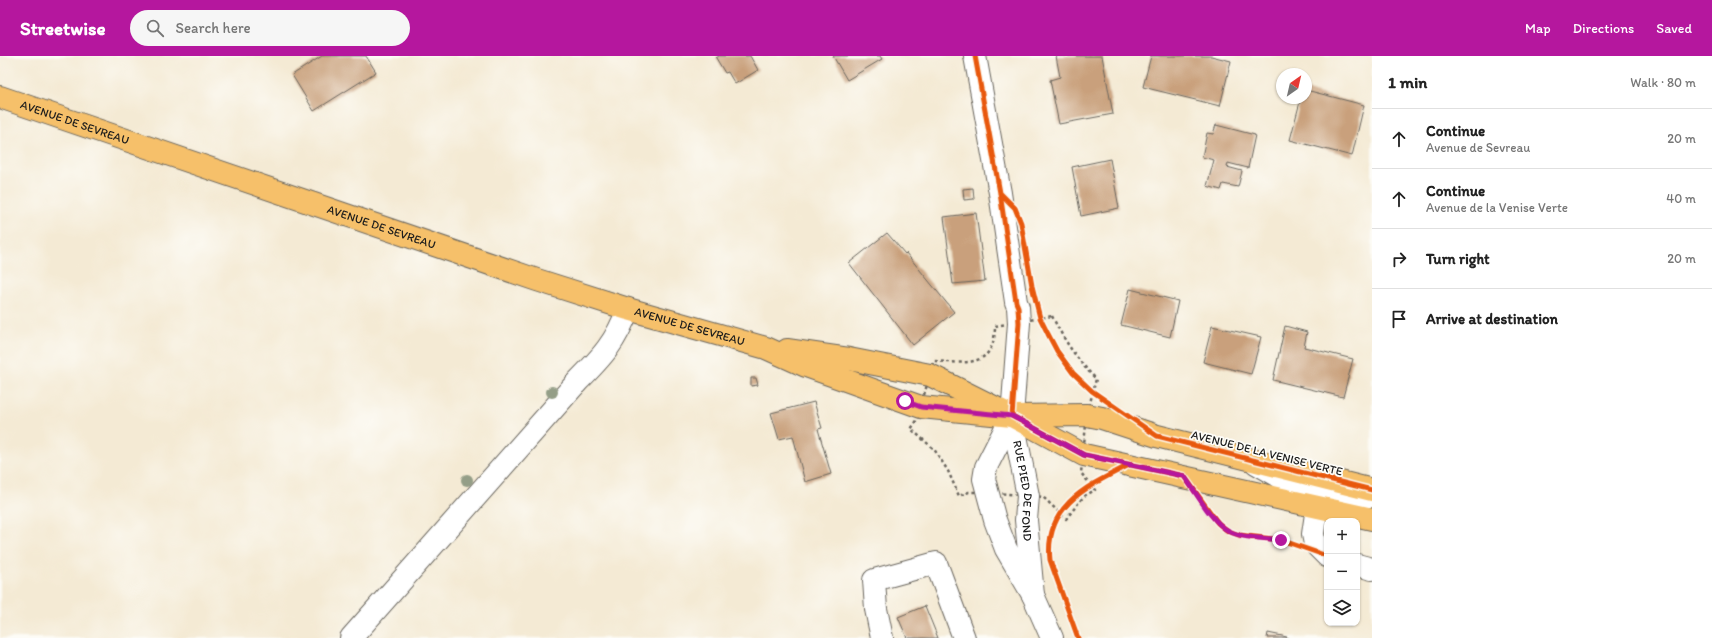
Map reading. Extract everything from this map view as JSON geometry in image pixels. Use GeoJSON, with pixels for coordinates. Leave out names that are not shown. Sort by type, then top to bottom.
{"type":"FeatureCollection","features":[{"type":"Feature","properties":{"kind":"main road","name":"AVENUE DE SEVREAU"},"geometry":{"type":"LineString","coordinates":[[0,97],[373,225],[628,309],[766,348],[849,359],[930,375],[1012,416]]}},
{"type":"Feature","properties":{"kind":"main road","name":"AVENUE DE SEVREAU"},"geometry":{"type":"LineString","coordinates":[[766,348],[806,366],[921,407],[1012,416]]}},
{"type":"Feature","properties":{"kind":"main road","name":"AVENUE DE LA VENISE VERTE"},"geometry":{"type":"LineString","coordinates":[[1012,416],[1087,415],[1102,418],[1157,436],[1372,490]]}},
{"type":"Feature","properties":{"kind":"main road"},"geometry":{"type":"LineString","coordinates":[[1012,416],[1084,455],[1372,519]]}},
{"type":"Feature","properties":{"kind":"street"},"geometry":{"type":"LineString","coordinates":[[975,56],[1000,193],[1018,307],[1019,322],[1012,416]]}},
{"type":"Feature","properties":{"kind":"street"},"geometry":{"type":"LineString","coordinates":[[351,638],[578,381],[606,352],[621,328],[628,309]]}},
{"type":"Feature","properties":{"kind":"street","name":"RUE PIED DE FOND"},"geometry":{"type":"LineString","coordinates":[[1012,416],[986,467],[984,479],[995,520],[1006,549],[1033,595]]}},
{"type":"Feature","properties":{"kind":"street","name":"RUE PIED DE FOND"},"geometry":{"type":"LineString","coordinates":[[1012,416],[1028,496],[1027,528],[1033,595],[1044,636]]}},
{"type":"Feature","properties":{"kind":"street"},"geometry":{"type":"LineString","coordinates":[[1250,459],[1286,482],[1308,492],[1313,496],[1317,506]]}},
{"type":"Feature","properties":{"kind":"street"},"geometry":{"type":"LineString","coordinates":[[1325,554],[1315,544],[1313,534],[1317,506],[1324,495],[1329,492],[1355,497],[1372,496]]}},
{"type":"Feature","properties":{"kind":"street"},"geometry":{"type":"LineString","coordinates":[[882,638],[876,609],[874,580],[936,563],[964,638]]}},
{"type":"Feature","properties":{"kind":"street"},"geometry":{"type":"LineString","coordinates":[[1360,566],[1372,569]]}},
{"type":"Feature","properties":{"kind":"path"},"geometry":{"type":"LineString","coordinates":[[1039,312],[1043,323]]}},
{"type":"Feature","properties":{"kind":"path"},"geometry":{"type":"LineString","coordinates":[[1087,386],[1098,395]]}},
{"type":"Feature","properties":{"kind":"path"},"geometry":{"type":"LineString","coordinates":[[1083,490],[1129,465]]}},
{"type":"Feature","properties":{"kind":"path"},"geometry":{"type":"LineString","coordinates":[[1057,518],[1065,507]]}},
{"type":"Feature","properties":{"kind":"building"},"geometry":{"type":"Polygon","coordinates":[[[322,56],[366,56],[376,72],[314,111],[292,75],[322,56]]]}},
{"type":"Feature","properties":{"kind":"building"},"geometry":{"type":"Polygon","coordinates":[[[719,56],[750,56],[758,70],[735,84],[728,72],[725,73],[716,58],[719,56]]]}},
{"type":"Feature","properties":{"kind":"building"},"geometry":{"type":"Polygon","coordinates":[[[833,56],[880,56],[882,59],[847,80],[833,56]]]}},
{"type":"Feature","properties":{"kind":"building"},"geometry":{"type":"Polygon","coordinates":[[[1056,56],[1102,56],[1113,114],[1059,124],[1050,80],[1060,77],[1056,56]]]}},
{"type":"Feature","properties":{"kind":"building"},"geometry":{"type":"Polygon","coordinates":[[[1151,56],[1211,56],[1231,61],[1220,106],[1143,87],[1151,56]]]}},
{"type":"Feature","properties":{"kind":"building"},"geometry":{"type":"Polygon","coordinates":[[[1312,92],[1364,105],[1352,156],[1290,140],[1299,104],[1312,104],[1312,92]]]}},
{"type":"Feature","properties":{"kind":"building"},"geometry":{"type":"Polygon","coordinates":[[[1216,125],[1255,135],[1248,168],[1228,163],[1227,167],[1242,171],[1238,187],[1223,184],[1221,190],[1207,186],[1214,160],[1202,157],[1207,133],[1213,134],[1216,125]]]}},
{"type":"Feature","properties":{"kind":"building"},"geometry":{"type":"Polygon","coordinates":[[[1110,159],[1119,208],[1081,216],[1072,167],[1110,159]]]}},
{"type":"Feature","properties":{"kind":"building"},"geometry":{"type":"Polygon","coordinates":[[[973,188],[974,199],[964,200],[963,189],[973,188]]]}},
{"type":"Feature","properties":{"kind":"building"},"geometry":{"type":"Polygon","coordinates":[[[976,213],[985,281],[953,284],[944,217],[976,213]]]}},
{"type":"Feature","properties":{"kind":"building"},"geometry":{"type":"Polygon","coordinates":[[[887,233],[905,254],[906,253],[954,312],[913,345],[849,263],[887,233]]]}},
{"type":"Feature","properties":{"kind":"building"},"geometry":{"type":"Polygon","coordinates":[[[1130,289],[1178,301],[1170,337],[1121,325],[1130,289]]]}},
{"type":"Feature","properties":{"kind":"building"},"geometry":{"type":"Polygon","coordinates":[[[1212,326],[1261,337],[1251,374],[1203,362],[1212,326]]]}},
{"type":"Feature","properties":{"kind":"building"},"geometry":{"type":"Polygon","coordinates":[[[1285,326],[1307,332],[1304,347],[1353,359],[1343,397],[1273,380],[1285,326]]]}},
{"type":"Feature","properties":{"kind":"building"},"geometry":{"type":"Polygon","coordinates":[[[751,378],[756,378],[758,385],[751,386],[751,378]]]}},
{"type":"Feature","properties":{"kind":"building"},"geometry":{"type":"Polygon","coordinates":[[[814,402],[822,428],[818,429],[831,474],[805,482],[793,436],[779,439],[771,413],[814,402]]]}},
{"type":"Feature","properties":{"kind":"building"},"geometry":{"type":"Polygon","coordinates":[[[925,606],[938,638],[907,638],[898,617],[925,606]]]}},
{"type":"Feature","properties":{"kind":"building"},"geometry":{"type":"Polygon","coordinates":[[[1268,633],[1287,637],[1287,638],[1267,638],[1268,633]]]}},
{"type":"Feature","properties":{"kind":"cycle path"},"geometry":{"type":"LineString","coordinates":[[975,56],[1000,193],[1018,307],[1019,323],[1012,416],[1084,455],[1184,476],[1218,523],[1228,531],[1239,535],[1281,540],[1324,555]]}},
{"type":"Feature","properties":{"kind":"cycle path"},"geometry":{"type":"LineString","coordinates":[[1000,193],[1015,208],[1021,223],[1032,286],[1040,318],[1057,351],[1073,373],[1092,391],[1157,436],[1372,490]]}},
{"type":"Feature","properties":{"kind":"cycle path"},"geometry":{"type":"LineString","coordinates":[[1078,638],[1050,560],[1050,541],[1054,525],[1062,511],[1084,490],[1129,465]]}},
{"type":"Feature","properties":{"kind":"route"},"geometry":{"type":"LineString","coordinates":[[905,401],[921,407],[1012,416],[1084,455],[1184,476],[1218,523],[1228,531],[1239,535],[1281,540]]}}]}
